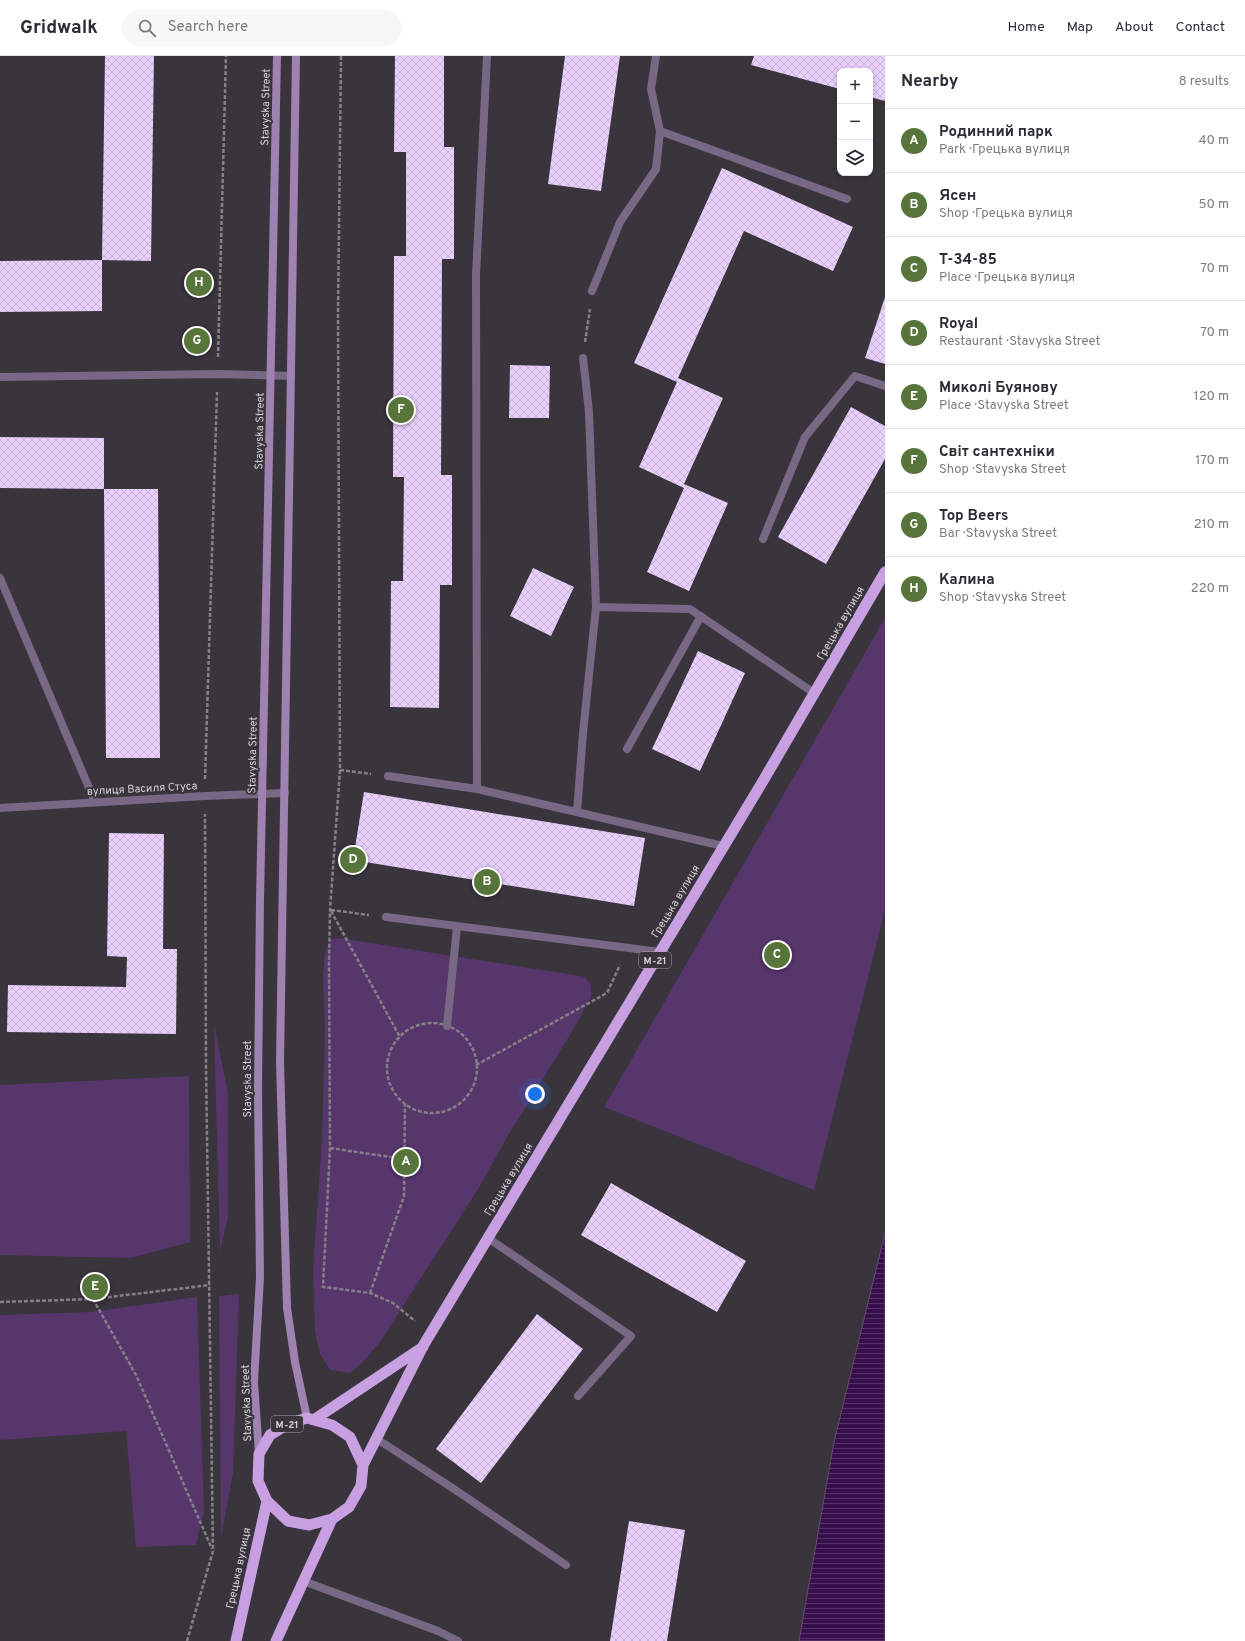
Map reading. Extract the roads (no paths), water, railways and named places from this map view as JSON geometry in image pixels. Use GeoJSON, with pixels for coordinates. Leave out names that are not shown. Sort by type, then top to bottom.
{"type":"FeatureCollection","features":[{"type":"Feature","properties":{"kind":"highway","name":"Грецька вулиця"},"geometry":{"type":"LineString","coordinates":[[364,1465],[423,1346],[814,694],[885,572]]}},
{"type":"Feature","properties":{"kind":"highway","name":"Грецька вулиця"},"geometry":{"type":"LineString","coordinates":[[311,1419],[423,1346]]}},
{"type":"Feature","properties":{"kind":"highway","name":"М-21"},"geometry":{"type":"LineString","coordinates":[[311,1419],[332,1425],[350,1437],[364,1465],[360,1486],[349,1507],[332,1519],[309,1525],[288,1520],[267,1501],[258,1481],[259,1454],[270,1435],[288,1424],[311,1419]]}},
{"type":"Feature","properties":{"kind":"highway","name":"Грецька вулиця"},"geometry":{"type":"LineString","coordinates":[[236,1641],[267,1501]]}},
{"type":"Feature","properties":{"kind":"highway"},"geometry":{"type":"LineString","coordinates":[[276,1641],[332,1519]]}},
{"type":"Feature","properties":{"kind":"main road","name":"Stavyska Street"},"geometry":{"type":"LineString","coordinates":[[259,1454],[254,1382],[260,1277],[258,1090],[262,794],[277,56]]}},
{"type":"Feature","properties":{"kind":"main road"},"geometry":{"type":"LineString","coordinates":[[296,56],[280,1062],[287,1308],[295,1362],[311,1419]]}},
{"type":"Feature","properties":{"kind":"street"},"geometry":{"type":"LineString","coordinates":[[478,789],[476,275],[487,56]]}},
{"type":"Feature","properties":{"kind":"street"},"geometry":{"type":"LineString","coordinates":[[592,291],[620,222],[656,169],[660,131],[651,90],[656,56]]}},
{"type":"Feature","properties":{"kind":"street"},"geometry":{"type":"LineString","coordinates":[[660,131],[847,199]]}},
{"type":"Feature","properties":{"kind":"street"},"geometry":{"type":"LineString","coordinates":[[577,812],[583,733],[596,607],[589,412],[583,358]]}},
{"type":"Feature","properties":{"kind":"street"},"geometry":{"type":"LineString","coordinates":[[0,377],[218,374],[291,376]]}},
{"type":"Feature","properties":{"kind":"street"},"geometry":{"type":"LineString","coordinates":[[763,539],[805,437],[855,376],[885,386]]}},
{"type":"Feature","properties":{"kind":"street"},"geometry":{"type":"LineString","coordinates":[[0,578],[95,802]]}},
{"type":"Feature","properties":{"kind":"street"},"geometry":{"type":"LineString","coordinates":[[596,607],[690,609],[814,694]]}},
{"type":"Feature","properties":{"kind":"street"},"geometry":{"type":"LineString","coordinates":[[627,749],[701,616]]}},
{"type":"Feature","properties":{"kind":"street"},"geometry":{"type":"LineString","coordinates":[[388,776],[478,789],[723,846]]}},
{"type":"Feature","properties":{"kind":"street","name":"вулиця Василя Стуса"},"geometry":{"type":"LineString","coordinates":[[0,808],[204,796],[285,793]]}},
{"type":"Feature","properties":{"kind":"street"},"geometry":{"type":"LineString","coordinates":[[386,917],[660,952]]}},
{"type":"Feature","properties":{"kind":"street"},"geometry":{"type":"LineString","coordinates":[[447,1026],[457,926]]}},
{"type":"Feature","properties":{"kind":"street"},"geometry":{"type":"LineString","coordinates":[[488,1238],[631,1336],[578,1396]]}},
{"type":"Feature","properties":{"kind":"street"},"geometry":{"type":"LineString","coordinates":[[377,1439],[566,1565]]}},
{"type":"Feature","properties":{"kind":"street"},"geometry":{"type":"LineString","coordinates":[[304,1581],[438,1631],[458,1641]]}},
{"type":"Feature","properties":{"kind":"place","name":"Калина"},"geometry":{"type":"Point","coordinates":[199,283]}},
{"type":"Feature","properties":{"kind":"place","name":"Top Beers"},"geometry":{"type":"Point","coordinates":[197,341]}},
{"type":"Feature","properties":{"kind":"place","name":"Світ сантехніки"},"geometry":{"type":"Point","coordinates":[401,410]}},
{"type":"Feature","properties":{"kind":"place","name":"Royal"},"geometry":{"type":"Point","coordinates":[353,860]}},
{"type":"Feature","properties":{"kind":"place","name":"Ясен"},"geometry":{"type":"Point","coordinates":[487,882]}},
{"type":"Feature","properties":{"kind":"place","name":"Т-34-85"},"geometry":{"type":"Point","coordinates":[777,955]}},
{"type":"Feature","properties":{"kind":"place","name":"Родинний парк"},"geometry":{"type":"Point","coordinates":[406,1162]}},
{"type":"Feature","properties":{"kind":"place","name":"Миколі Буянову"},"geometry":{"type":"Point","coordinates":[95,1287]}}]}
